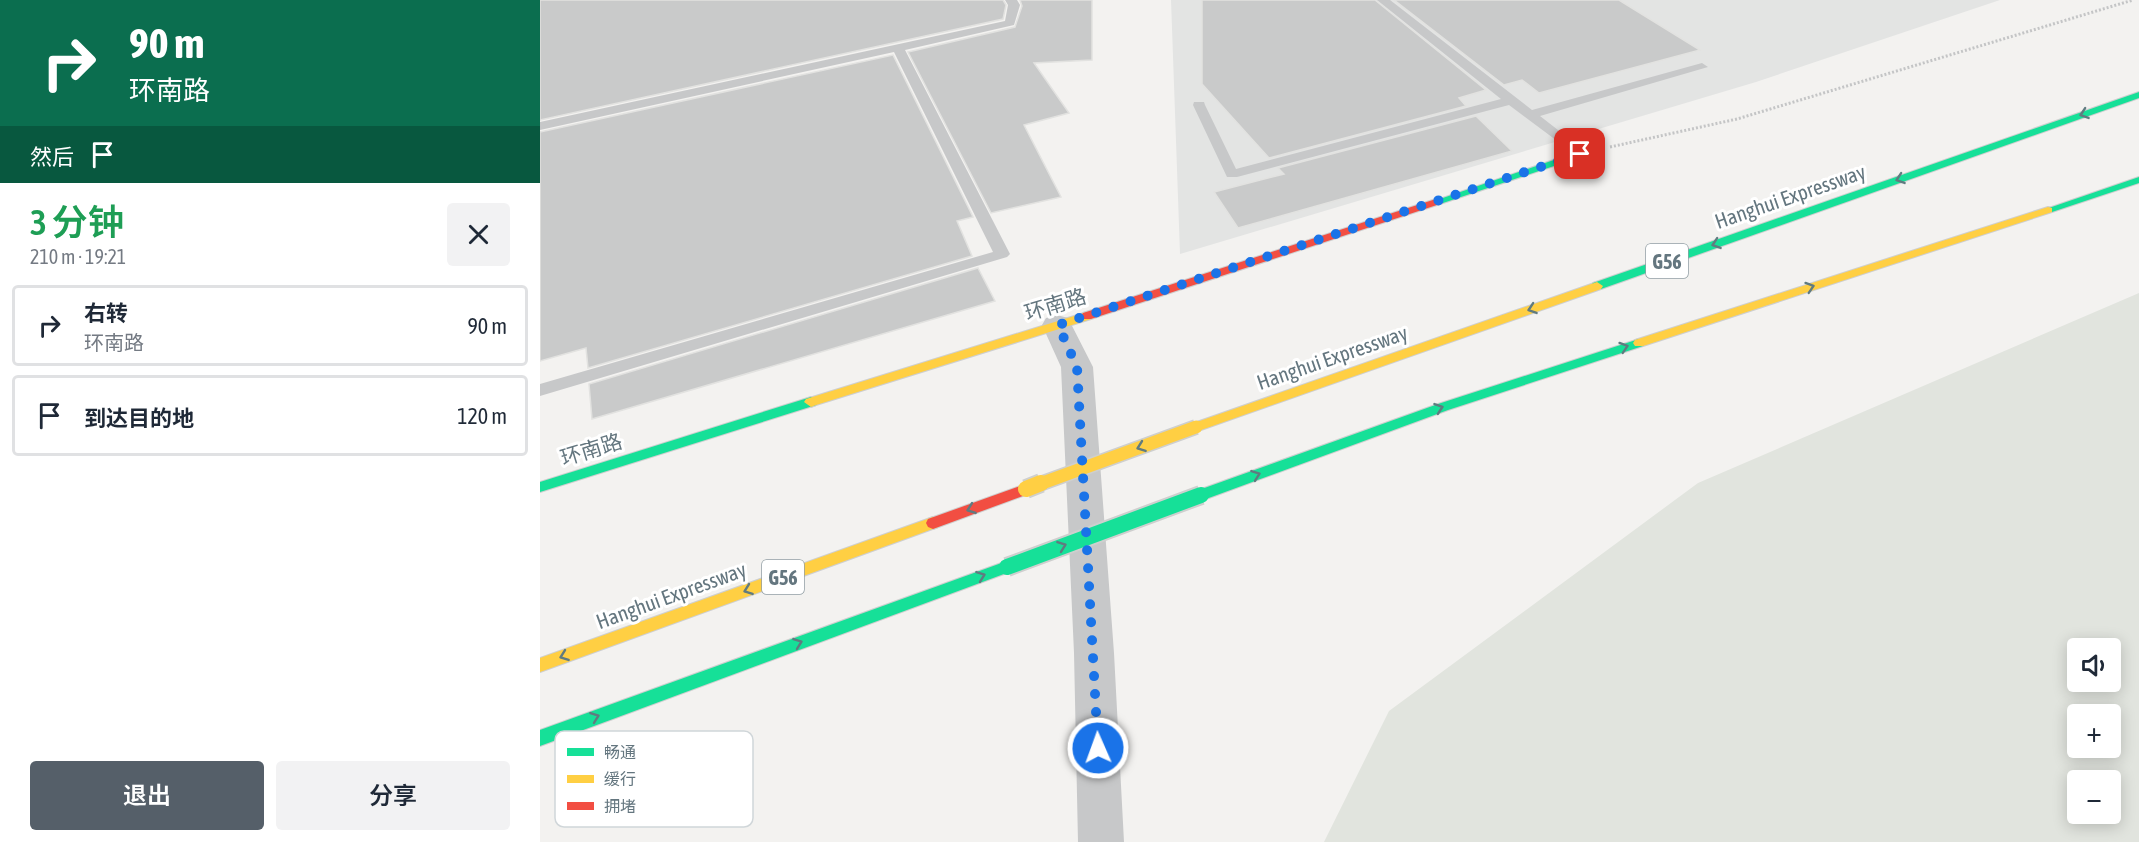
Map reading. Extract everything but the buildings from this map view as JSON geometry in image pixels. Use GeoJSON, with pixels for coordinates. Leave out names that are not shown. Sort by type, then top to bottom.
{"type":"FeatureCollection","features":[{"type":"Feature","properties":{"kind":"main road","name":"Hanghui Expressway"},"geometry":{"type":"LineString","coordinates":[[540,665],[1196,427],[2139,95]]}},
{"type":"Feature","properties":{"kind":"main road","name":"环南路"},"geometry":{"type":"LineString","coordinates":[[540,487],[1058,325],[1580,154]]}},
{"type":"Feature","properties":{"kind":"main road"},"geometry":{"type":"LineString","coordinates":[[559,731],[1443,407],[2139,180]]}},
{"type":"Feature","properties":{"kind":"main road"},"geometry":{"type":"LineString","coordinates":[[540,738],[555,733]]}},
{"type":"Feature","properties":{"kind":"street"},"geometry":{"type":"LineString","coordinates":[[1058,325],[1077,367],[1094,653],[1101,842]]}},
{"type":"Feature","properties":{"kind":"lane"},"geometry":{"type":"LineString","coordinates":[[540,126],[1010,23],[1014,5],[1011,0]]}},
{"type":"Feature","properties":{"kind":"lane"},"geometry":{"type":"LineString","coordinates":[[1383,0],[1580,154]]}},
{"type":"Feature","properties":{"kind":"lane"},"geometry":{"type":"LineString","coordinates":[[540,390],[1002,254],[899,49]]}},
{"type":"Feature","properties":{"kind":"lane"},"geometry":{"type":"LineString","coordinates":[[1530,114],[1702,67]]}},
{"type":"Feature","properties":{"kind":"lane"},"geometry":{"type":"LineString","coordinates":[[1199,105],[1232,174],[1511,100]]}},
{"type":"Feature","properties":{"kind":"path"},"geometry":{"type":"LineString","coordinates":[[1580,154],[1737,119],[2133,0]]}},
{"type":"Feature","properties":{"kind":"shaded area"},"geometry":{"type":"Polygon","coordinates":[[[1171,0],[2000,0],[1756,82],[1180,254],[1171,0]]]}},
{"type":"Feature","properties":{"kind":"shaded area"},"geometry":{"type":"Polygon","coordinates":[[[2139,293],[2139,842],[1324,842],[1389,711],[1698,483],[2139,293]]]}},
{"type":"Feature","properties":{"kind":"traffic: fast"},"geometry":{"type":"LineString","coordinates":[[1597,286],[2139,95]]}},
{"type":"Feature","properties":{"kind":"traffic: fast"},"geometry":{"type":"LineString","coordinates":[[1439,201],[1580,154]]}},
{"type":"Feature","properties":{"kind":"traffic: fast"},"geometry":{"type":"LineString","coordinates":[[2048,210],[2139,180]]}},
{"type":"Feature","properties":{"kind":"traffic: fast"},"geometry":{"type":"LineString","coordinates":[[1201,495],[1443,407],[1639,343]]}},
{"type":"Feature","properties":{"kind":"traffic: fast"},"geometry":{"type":"LineString","coordinates":[[540,487],[811,402]]}},
{"type":"Feature","properties":{"kind":"traffic: fast"},"geometry":{"type":"LineString","coordinates":[[1007,567],[1201,495]]}},
{"type":"Feature","properties":{"kind":"traffic: fast"},"geometry":{"type":"LineString","coordinates":[[559,731],[1007,567]]}},
{"type":"Feature","properties":{"kind":"traffic: fast"},"geometry":{"type":"LineString","coordinates":[[540,738],[555,733]]}},
{"type":"Feature","properties":{"kind":"traffic: slow"},"geometry":{"type":"LineString","coordinates":[[1639,343],[2048,210]]}},
{"type":"Feature","properties":{"kind":"traffic: slow"},"geometry":{"type":"LineString","coordinates":[[1196,427],[1597,286]]}},
{"type":"Feature","properties":{"kind":"traffic: slow"},"geometry":{"type":"LineString","coordinates":[[811,402],[1087,316]]}},
{"type":"Feature","properties":{"kind":"traffic: slow"},"geometry":{"type":"LineString","coordinates":[[1026,489],[1196,427]]}},
{"type":"Feature","properties":{"kind":"traffic: slow"},"geometry":{"type":"LineString","coordinates":[[540,665],[933,523]]}},
{"type":"Feature","properties":{"kind":"traffic: jam"},"geometry":{"type":"LineString","coordinates":[[1087,316],[1439,201]]}},
{"type":"Feature","properties":{"kind":"traffic: jam"},"geometry":{"type":"LineString","coordinates":[[933,523],[1026,489]]}},
{"type":"Feature","properties":{"kind":"route"},"geometry":{"type":"LineString","coordinates":[[1098,748],[1077,367],[1058,325],[1580,154]]}}]}
